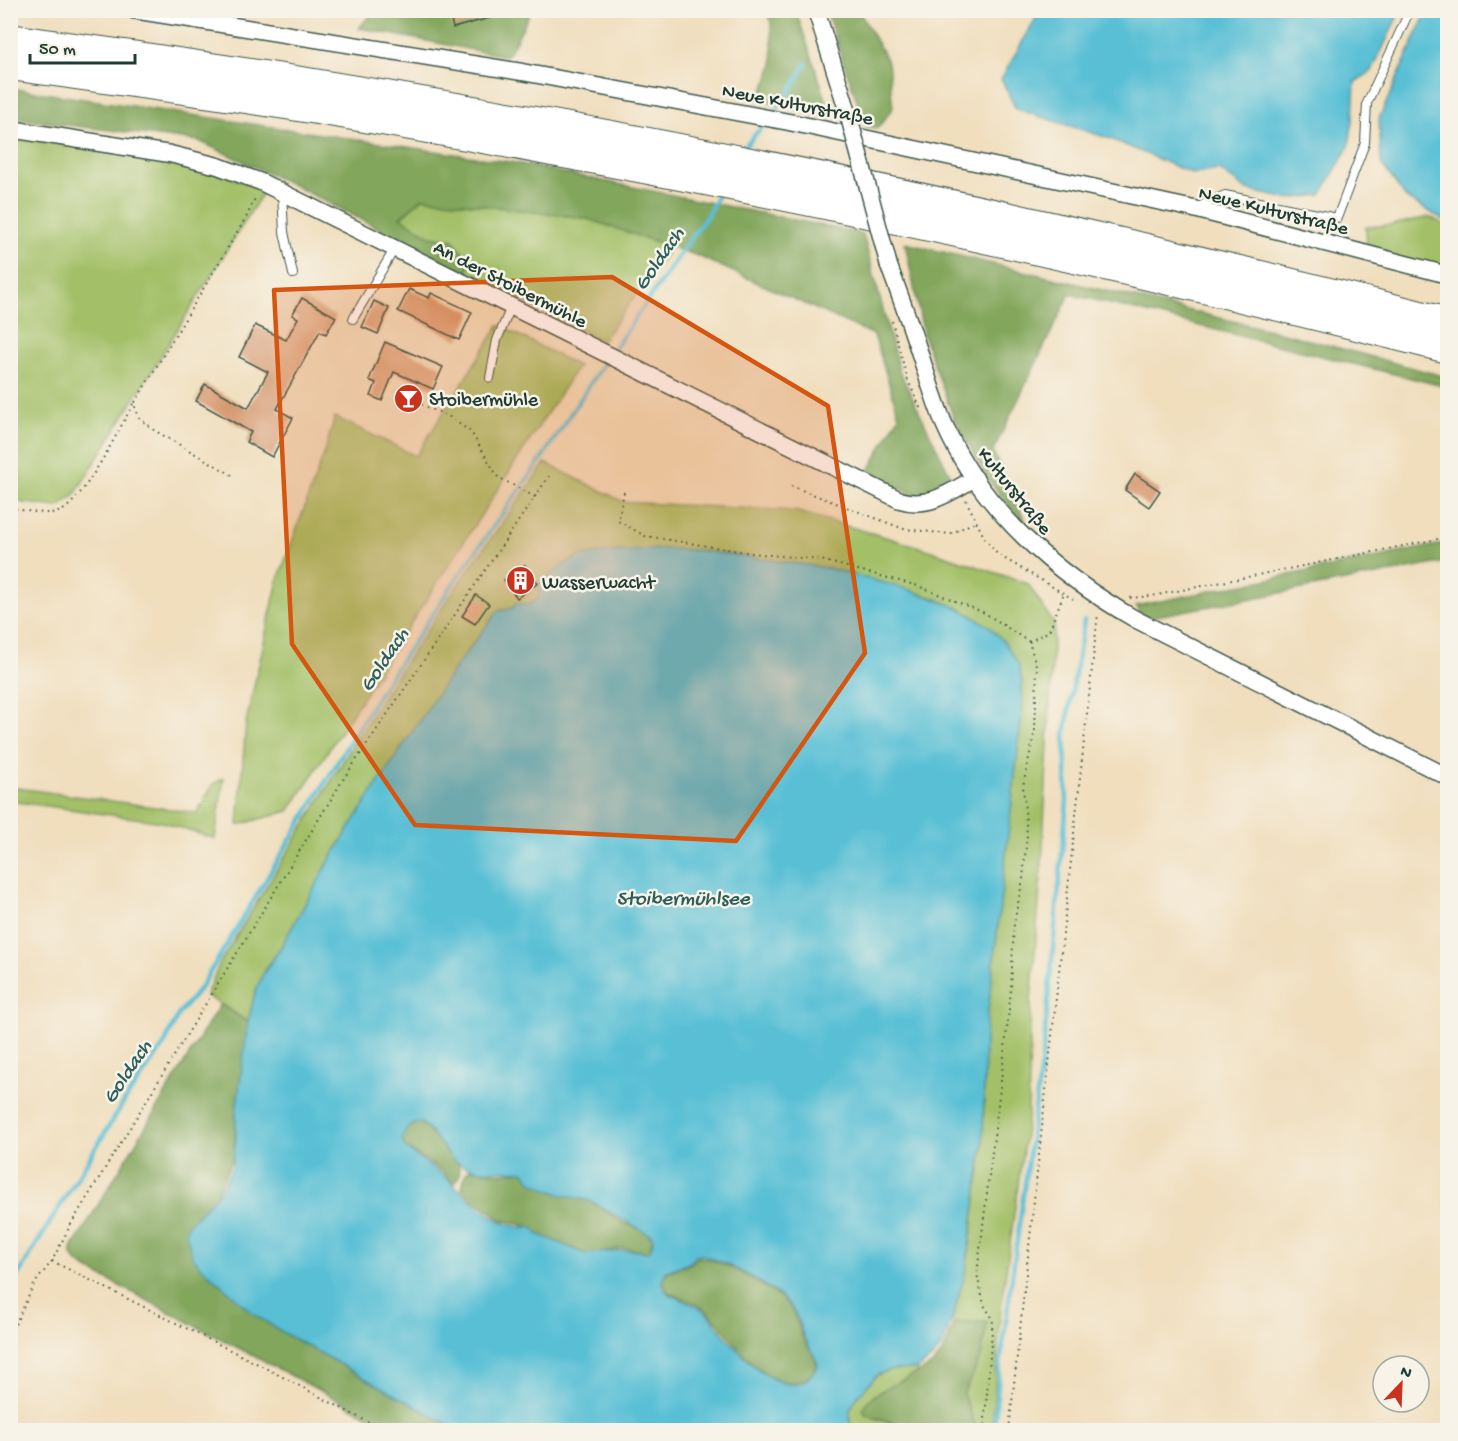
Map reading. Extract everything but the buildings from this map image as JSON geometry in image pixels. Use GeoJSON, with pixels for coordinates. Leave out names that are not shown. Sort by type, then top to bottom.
{"type":"FeatureCollection","features":[{"type":"Feature","properties":{"kind":"highway"},"geometry":{"type":"LineString","coordinates":[[10,39],[249,74],[411,101],[729,172],[905,220],[1129,270],[1448,348]]}},
{"type":"Feature","properties":{"kind":"highway"},"geometry":{"type":"LineString","coordinates":[[10,65],[267,101],[479,137],[906,195],[1136,246],[1448,323]]}},
{"type":"Feature","properties":{"kind":"street","name":"Neue Kulturstraße"},"geometry":{"type":"LineString","coordinates":[[133,10],[522,72],[789,122],[1194,209],[1448,275]]}},
{"type":"Feature","properties":{"kind":"street","name":"Kulturstraße"},"geometry":{"type":"LineString","coordinates":[[816,10],[846,106],[889,266],[927,378],[968,482],[1042,556],[1102,600],[1134,619],[1448,777]]}},
{"type":"Feature","properties":{"kind":"street","name":"An der Stoibermühle"},"geometry":{"type":"LineString","coordinates":[[10,129],[178,156],[218,166],[261,182],[900,500],[923,503],[968,482]]}},
{"type":"Feature","properties":{"kind":"lane"},"geometry":{"type":"LineString","coordinates":[[1194,209],[1225,195],[1337,218],[1365,143],[1367,103],[1410,10]]}},
{"type":"Feature","properties":{"kind":"lane"},"geometry":{"type":"LineString","coordinates":[[282,192],[284,232],[293,274]]}},
{"type":"Feature","properties":{"kind":"lane"},"geometry":{"type":"LineString","coordinates":[[352,319],[395,248]]}},
{"type":"Feature","properties":{"kind":"lane"},"geometry":{"type":"LineString","coordinates":[[490,378],[497,340],[511,307]]}},
{"type":"Feature","properties":{"kind":"path"},"geometry":{"type":"LineString","coordinates":[[10,508],[45,512],[60,511],[74,501],[247,216],[261,182]]}},
{"type":"Feature","properties":{"kind":"path"},"geometry":{"type":"LineString","coordinates":[[416,402],[448,416],[471,432],[498,477],[535,497]]}},
{"type":"Feature","properties":{"kind":"path"},"geometry":{"type":"LineString","coordinates":[[134,404],[139,418],[154,430],[232,475]]}},
{"type":"Feature","properties":{"kind":"path"},"geometry":{"type":"LineString","coordinates":[[10,1335],[35,1282],[52,1261],[71,1224],[344,778],[549,476]]}},
{"type":"Feature","properties":{"kind":"path"},"geometry":{"type":"LineString","coordinates":[[968,482],[977,521],[985,539],[997,554],[1081,603]]}},
{"type":"Feature","properties":{"kind":"path"},"geometry":{"type":"LineString","coordinates":[[791,486],[904,529],[950,534],[977,521]]}},
{"type":"Feature","properties":{"kind":"path"},"geometry":{"type":"LineString","coordinates":[[624,492],[618,521],[645,536],[751,553],[821,561],[918,586],[985,613],[1029,642],[1037,668],[1035,730],[1023,786],[1027,835],[1023,879],[1014,923],[1005,1048],[978,1274],[984,1305],[993,1319],[984,1431]]}},
{"type":"Feature","properties":{"kind":"path"},"geometry":{"type":"LineString","coordinates":[[1009,1431],[1094,636],[1102,600],[1152,596],[1448,537]]}},
{"type":"Feature","properties":{"kind":"path"},"geometry":{"type":"LineString","coordinates":[[1029,642],[1049,631],[1064,594]]}},
{"type":"Feature","properties":{"kind":"path"},"geometry":{"type":"LineString","coordinates":[[52,1261],[256,1363],[383,1431]]}},
{"type":"Feature","properties":{"kind":"highlighted area"},"geometry":{"type":"Polygon","coordinates":[[[612,277],[828,406],[865,653],[736,841],[415,825],[292,644],[274,290],[612,277]]]}},
{"type":"Feature","properties":{"kind":"green space"},"geometry":{"type":"Polygon","coordinates":[[[374,11],[531,11],[510,52],[504,56],[359,28],[374,11]]]}},
{"type":"Feature","properties":{"kind":"green space"},"geometry":{"type":"Polygon","coordinates":[[[765,11],[796,11],[833,120],[759,100],[773,65],[771,22],[765,11]]]}},
{"type":"Feature","properties":{"kind":"green space"},"geometry":{"type":"Polygon","coordinates":[[[826,11],[859,11],[888,62],[893,108],[878,128],[866,127],[826,11]]]}},
{"type":"Feature","properties":{"kind":"green space"},"geometry":{"type":"Polygon","coordinates":[[[10,88],[516,163],[863,234],[899,370],[951,477],[947,485],[920,497],[867,474],[899,416],[874,335],[698,256],[585,218],[423,198],[400,217],[430,236],[453,240],[470,262],[467,273],[285,181],[199,141],[11,118],[10,88]]]}},
{"type":"Feature","properties":{"kind":"green space"},"geometry":{"type":"Polygon","coordinates":[[[11,137],[184,162],[265,189],[74,496],[58,507],[11,501],[11,137]]]}},
{"type":"Feature","properties":{"kind":"green space"},"geometry":{"type":"Polygon","coordinates":[[[423,198],[585,218],[672,246],[602,341],[467,273],[470,262],[453,240],[430,236],[400,218],[423,198]]]}},
{"type":"Feature","properties":{"kind":"green space"},"geometry":{"type":"Polygon","coordinates":[[[1430,217],[1447,226],[1447,270],[1367,250],[1366,227],[1391,225],[1430,217]]]}},
{"type":"Feature","properties":{"kind":"green space"},"geometry":{"type":"Polygon","coordinates":[[[905,243],[1283,333],[1447,377],[1447,387],[1070,294],[993,451],[1029,529],[989,481],[954,419],[924,337],[905,243]]]}},
{"type":"Feature","properties":{"kind":"green space"},"geometry":{"type":"Polygon","coordinates":[[[499,325],[578,366],[289,811],[238,825],[246,722],[278,580],[324,454],[335,417],[416,456],[499,325]]]}},
{"type":"Feature","properties":{"kind":"green space"},"geometry":{"type":"Polygon","coordinates":[[[545,463],[624,502],[795,511],[923,548],[1028,584],[1054,624],[1042,864],[1031,1002],[1028,1114],[1000,1316],[992,1430],[977,1430],[963,1394],[981,1357],[987,1322],[954,1323],[952,1320],[969,1254],[983,1145],[985,1037],[1022,714],[1022,682],[1018,663],[974,616],[935,598],[828,568],[697,550],[665,549],[581,556],[539,591],[538,598],[530,605],[516,603],[513,608],[498,611],[456,666],[331,858],[263,974],[255,993],[248,1022],[206,995],[221,961],[387,690],[457,586],[545,463]]]}},
{"type":"Feature","properties":{"kind":"green space"},"geometry":{"type":"Polygon","coordinates":[[[1447,543],[1447,562],[1141,619],[1136,606],[1447,543]]]}},
{"type":"Feature","properties":{"kind":"green space"},"geometry":{"type":"Polygon","coordinates":[[[224,778],[215,839],[163,822],[11,801],[11,787],[197,813],[213,784],[224,778]]]}},
{"type":"Feature","properties":{"kind":"green space"},"geometry":{"type":"Polygon","coordinates":[[[220,1004],[248,1022],[236,1113],[234,1155],[215,1197],[188,1225],[192,1256],[200,1266],[255,1315],[458,1430],[395,1430],[91,1271],[72,1256],[72,1248],[220,1004]]]}},
{"type":"Feature","properties":{"kind":"green space"},"geometry":{"type":"Polygon","coordinates":[[[421,1123],[458,1163],[459,1175],[454,1184],[443,1172],[403,1146],[402,1137],[406,1130],[421,1123]]]}},
{"type":"Feature","properties":{"kind":"green space"},"geometry":{"type":"Polygon","coordinates":[[[470,1169],[498,1173],[523,1171],[533,1183],[559,1194],[590,1201],[624,1223],[640,1228],[653,1238],[649,1252],[622,1248],[585,1254],[538,1234],[532,1227],[502,1220],[462,1189],[465,1174],[470,1169]]]}},
{"type":"Feature","properties":{"kind":"green space"},"geometry":{"type":"Polygon","coordinates":[[[698,1257],[719,1263],[747,1276],[773,1292],[790,1307],[804,1341],[815,1358],[815,1368],[810,1375],[800,1381],[787,1382],[774,1379],[749,1360],[705,1309],[668,1292],[663,1282],[667,1272],[690,1264],[698,1257]]]}},
{"type":"Feature","properties":{"kind":"green space"},"geometry":{"type":"Polygon","coordinates":[[[987,1322],[981,1357],[963,1394],[977,1430],[907,1430],[898,1424],[865,1414],[863,1407],[877,1394],[936,1361],[954,1323],[987,1322]]]}},
{"type":"Feature","properties":{"kind":"green space"},"geometry":{"type":"Polygon","coordinates":[[[918,1369],[915,1376],[871,1398],[863,1411],[907,1430],[850,1430],[850,1409],[858,1396],[877,1375],[889,1370],[918,1369]]]}},
{"type":"Feature","properties":{"kind":"water"},"geometry":{"type":"Polygon","coordinates":[[[1040,11],[1400,11],[1372,71],[1355,82],[1349,146],[1321,195],[1287,199],[1247,190],[1219,170],[1193,174],[1111,139],[1016,109],[1001,79],[1040,11]]]}},
{"type":"Feature","properties":{"kind":"water"},"geometry":{"type":"Polygon","coordinates":[[[1427,11],[1447,11],[1447,222],[1406,198],[1381,163],[1379,119],[1427,11]]]}},
{"type":"Feature","properties":{"kind":"water","name":"Stoibermühlsee"},"geometry":{"type":"Polygon","coordinates":[[[697,550],[828,568],[907,589],[959,608],[989,626],[1005,643],[1018,663],[1022,682],[1022,714],[985,1037],[983,1145],[966,1270],[942,1346],[918,1369],[889,1370],[877,1375],[858,1396],[850,1409],[850,1430],[458,1430],[255,1315],[200,1266],[192,1256],[186,1232],[188,1225],[221,1190],[232,1167],[236,1140],[236,1113],[248,1022],[255,993],[263,974],[331,858],[456,666],[498,611],[513,608],[516,603],[530,605],[538,598],[539,591],[536,586],[568,562],[581,556],[608,552],[697,550]],[[421,1123],[406,1130],[403,1137],[404,1146],[495,1218],[519,1227],[532,1227],[538,1234],[585,1254],[630,1250],[649,1252],[653,1241],[651,1235],[590,1201],[559,1194],[533,1183],[523,1171],[479,1170],[453,1160],[421,1123]],[[702,1255],[696,1256],[689,1263],[666,1271],[662,1282],[666,1292],[707,1313],[741,1354],[767,1375],[781,1382],[794,1384],[807,1379],[818,1366],[791,1307],[774,1291],[750,1276],[702,1255]]]}},
{"type":"Feature","properties":{"kind":"waterway","name":"Goldach"},"geometry":{"type":"LineString","coordinates":[[772,115],[783,103],[806,64]]}},
{"type":"Feature","properties":{"kind":"waterway","name":"Goldach"},"geometry":{"type":"LineString","coordinates":[[741,151],[767,121]]}},
{"type":"Feature","properties":{"kind":"waterway","name":"Goldach"},"geometry":{"type":"LineString","coordinates":[[10,1288],[125,1100],[164,1045],[179,1013],[199,990],[382,689],[708,214],[719,193]]}},
{"type":"Feature","properties":{"kind":"waterway"},"geometry":{"type":"LineString","coordinates":[[994,1430],[1000,1365],[1044,1043],[1067,801],[1065,734],[1084,621]]}},
{"type":"Feature","properties":{"kind":"place","name":"Stoibermühle"},"geometry":{"type":"Point","coordinates":[408,398]}},
{"type":"Feature","properties":{"kind":"place","name":"Wasserwacht"},"geometry":{"type":"Point","coordinates":[521,581]}}]}
